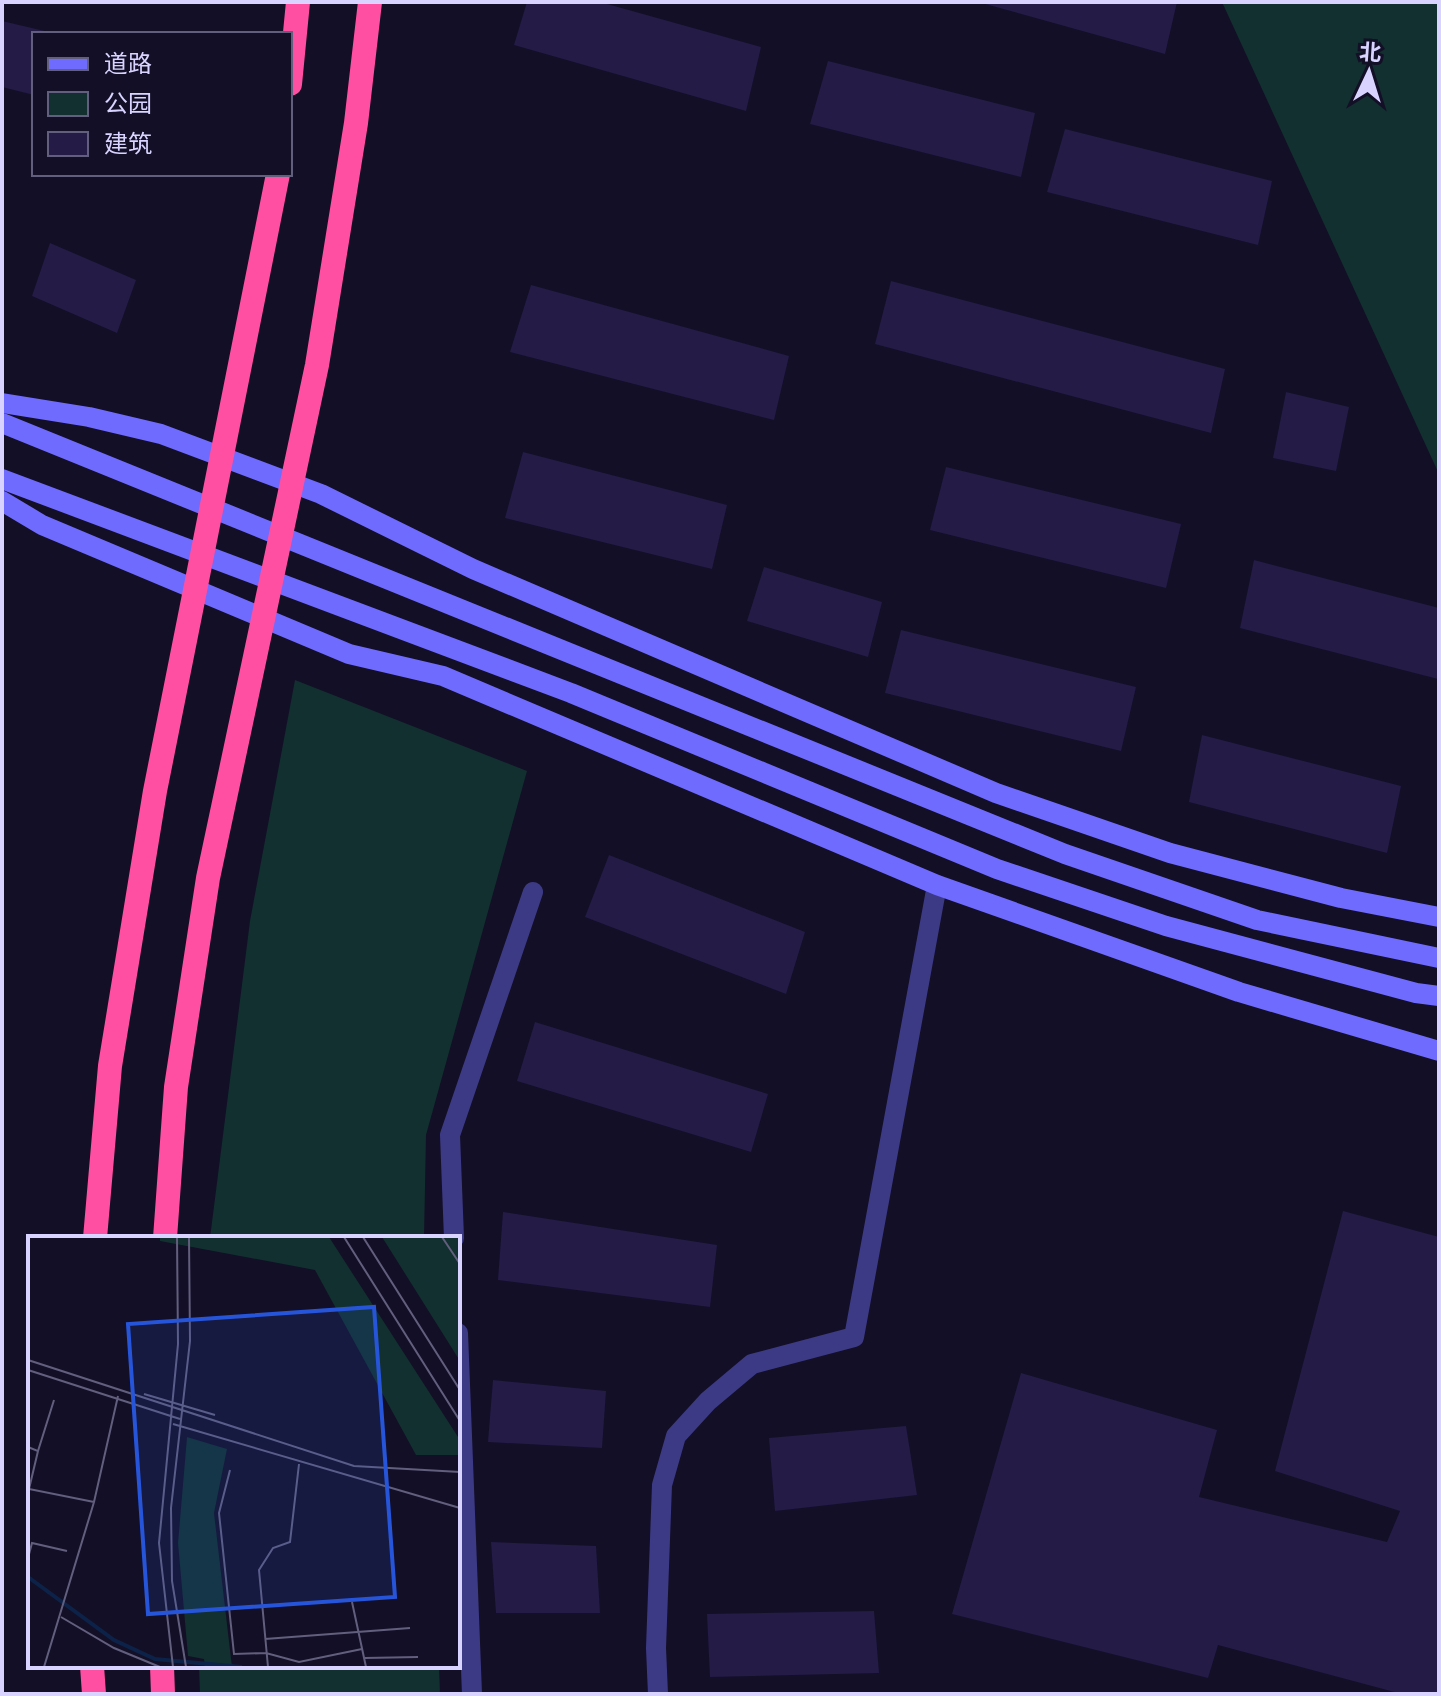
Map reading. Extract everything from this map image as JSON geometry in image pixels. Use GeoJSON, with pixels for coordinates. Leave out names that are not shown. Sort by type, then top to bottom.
{"type":"FeatureCollection","features":[{"type":"Feature","properties":{"kind":"highway"},"geometry":{"type":"LineString","coordinates":[[292,64],[298,2]]}},
{"type":"Feature","properties":{"kind":"highway"},"geometry":{"type":"LineString","coordinates":[[165,1236],[176,1087],[208,878],[317,365],[356,123],[370,2]]}},
{"type":"Feature","properties":{"kind":"highway"},"geometry":{"type":"LineString","coordinates":[[95,1236],[110,1066],[155,791],[278,176]]}},
{"type":"Feature","properties":{"kind":"highway"},"geometry":{"type":"LineString","coordinates":[[92,1668],[94,1694]]}},
{"type":"Feature","properties":{"kind":"highway"},"geometry":{"type":"LineString","coordinates":[[162,1668],[163,1694]]}},
{"type":"Feature","properties":{"kind":"main road"},"geometry":{"type":"LineString","coordinates":[[2,403],[89,417],[161,434],[321,494],[473,569],[996,793],[1170,853],[1341,898],[1439,917]]}},
{"type":"Feature","properties":{"kind":"main road"},"geometry":{"type":"LineString","coordinates":[[2,423],[1065,854],[1257,920],[1439,958]]}},
{"type":"Feature","properties":{"kind":"main road"},"geometry":{"type":"LineString","coordinates":[[2,479],[571,693],[997,869],[1166,926],[1416,993],[1439,996]]}},
{"type":"Feature","properties":{"kind":"main road"},"geometry":{"type":"LineString","coordinates":[[2,501],[42,525],[349,654],[443,676],[937,885],[1239,992],[1439,1051]]}},
{"type":"Feature","properties":{"kind":"street"},"geometry":{"type":"LineString","coordinates":[[658,1694],[656,1648],[662,1485],[676,1436],[708,1401],[752,1364],[854,1337],[937,885]]}},
{"type":"Feature","properties":{"kind":"street"},"geometry":{"type":"LineString","coordinates":[[454,1236],[450,1135],[533,892]]}},
{"type":"Feature","properties":{"kind":"street"},"geometry":{"type":"LineString","coordinates":[[460,1385],[472,1694]]}},
{"type":"Feature","properties":{"kind":"green space"},"geometry":{"type":"Polygon","coordinates":[[[1222,2],[1439,2],[1439,474],[1222,2]]]}},
{"type":"Feature","properties":{"kind":"green space"},"geometry":{"type":"Polygon","coordinates":[[[295,680],[527,771],[426,1135],[424,1236],[210,1236],[250,921],[295,680]]]}},
{"type":"Feature","properties":{"kind":"green space"},"geometry":{"type":"Polygon","coordinates":[[[199,1668],[439,1668],[440,1694],[200,1694],[199,1668]]]}},
{"type":"Feature","properties":{"kind":"building"},"geometry":{"type":"Polygon","coordinates":[[[527,2],[600,2],[761,47],[746,111],[514,45],[527,2]]]}},
{"type":"Feature","properties":{"kind":"building"},"geometry":{"type":"Polygon","coordinates":[[[978,2],[1177,2],[1165,54],[978,2]]]}},
{"type":"Feature","properties":{"kind":"building"},"geometry":{"type":"Polygon","coordinates":[[[2,21],[49,32],[32,32],[32,94],[2,87],[2,21]]]}},
{"type":"Feature","properties":{"kind":"building"},"geometry":{"type":"Polygon","coordinates":[[[828,61],[1035,113],[1021,177],[810,124],[828,61]]]}},
{"type":"Feature","properties":{"kind":"building"},"geometry":{"type":"Polygon","coordinates":[[[1065,129],[1272,181],[1258,245],[1047,192],[1065,129]]]}},
{"type":"Feature","properties":{"kind":"building"},"geometry":{"type":"Polygon","coordinates":[[[50,243],[136,280],[117,333],[32,296],[50,243]]]}},
{"type":"Feature","properties":{"kind":"building"},"geometry":{"type":"Polygon","coordinates":[[[891,281],[1225,369],[1211,433],[875,344],[891,281]]]}},
{"type":"Feature","properties":{"kind":"building"},"geometry":{"type":"Polygon","coordinates":[[[531,285],[789,356],[774,420],[510,352],[531,285]]]}},
{"type":"Feature","properties":{"kind":"building"},"geometry":{"type":"Polygon","coordinates":[[[1286,392],[1349,407],[1336,471],[1273,458],[1286,392]]]}},
{"type":"Feature","properties":{"kind":"building"},"geometry":{"type":"Polygon","coordinates":[[[523,452],[727,505],[712,569],[505,518],[523,452]]]}},
{"type":"Feature","properties":{"kind":"building"},"geometry":{"type":"Polygon","coordinates":[[[946,467],[1181,524],[1166,588],[930,530],[946,467]]]}},
{"type":"Feature","properties":{"kind":"building"},"geometry":{"type":"Polygon","coordinates":[[[1254,560],[1439,608],[1438,679],[1240,628],[1254,560]]]}},
{"type":"Feature","properties":{"kind":"building"},"geometry":{"type":"Polygon","coordinates":[[[764,567],[882,602],[868,657],[747,621],[764,567]]]}},
{"type":"Feature","properties":{"kind":"building"},"geometry":{"type":"Polygon","coordinates":[[[901,630],[1136,687],[1121,751],[885,693],[901,630]]]}},
{"type":"Feature","properties":{"kind":"building"},"geometry":{"type":"Polygon","coordinates":[[[1202,735],[1401,786],[1387,853],[1189,802],[1202,735]]]}},
{"type":"Feature","properties":{"kind":"building"},"geometry":{"type":"Polygon","coordinates":[[[609,855],[805,932],[786,994],[585,917],[609,855]]]}},
{"type":"Feature","properties":{"kind":"building"},"geometry":{"type":"Polygon","coordinates":[[[535,1022],[768,1094],[751,1152],[517,1081],[535,1022]]]}},
{"type":"Feature","properties":{"kind":"building"},"geometry":{"type":"Polygon","coordinates":[[[1343,1211],[1439,1237],[1439,1694],[1402,1694],[1218,1645],[1208,1678],[952,1614],[1021,1373],[1217,1430],[1199,1497],[1387,1542],[1400,1511],[1275,1471],[1343,1211]]]}},
{"type":"Feature","properties":{"kind":"building"},"geometry":{"type":"Polygon","coordinates":[[[503,1212],[717,1245],[710,1307],[498,1280],[503,1212]]]}},
{"type":"Feature","properties":{"kind":"building"},"geometry":{"type":"Polygon","coordinates":[[[493,1380],[606,1391],[602,1448],[488,1442],[493,1380]]]}},
{"type":"Feature","properties":{"kind":"building"},"geometry":{"type":"Polygon","coordinates":[[[906,1426],[917,1495],[775,1511],[769,1438],[906,1426]]]}},
{"type":"Feature","properties":{"kind":"building"},"geometry":{"type":"Polygon","coordinates":[[[491,1542],[596,1546],[600,1613],[496,1613],[491,1542]]]}},
{"type":"Feature","properties":{"kind":"building"},"geometry":{"type":"Polygon","coordinates":[[[874,1611],[879,1673],[710,1677],[707,1614],[874,1611]]]}}]}
